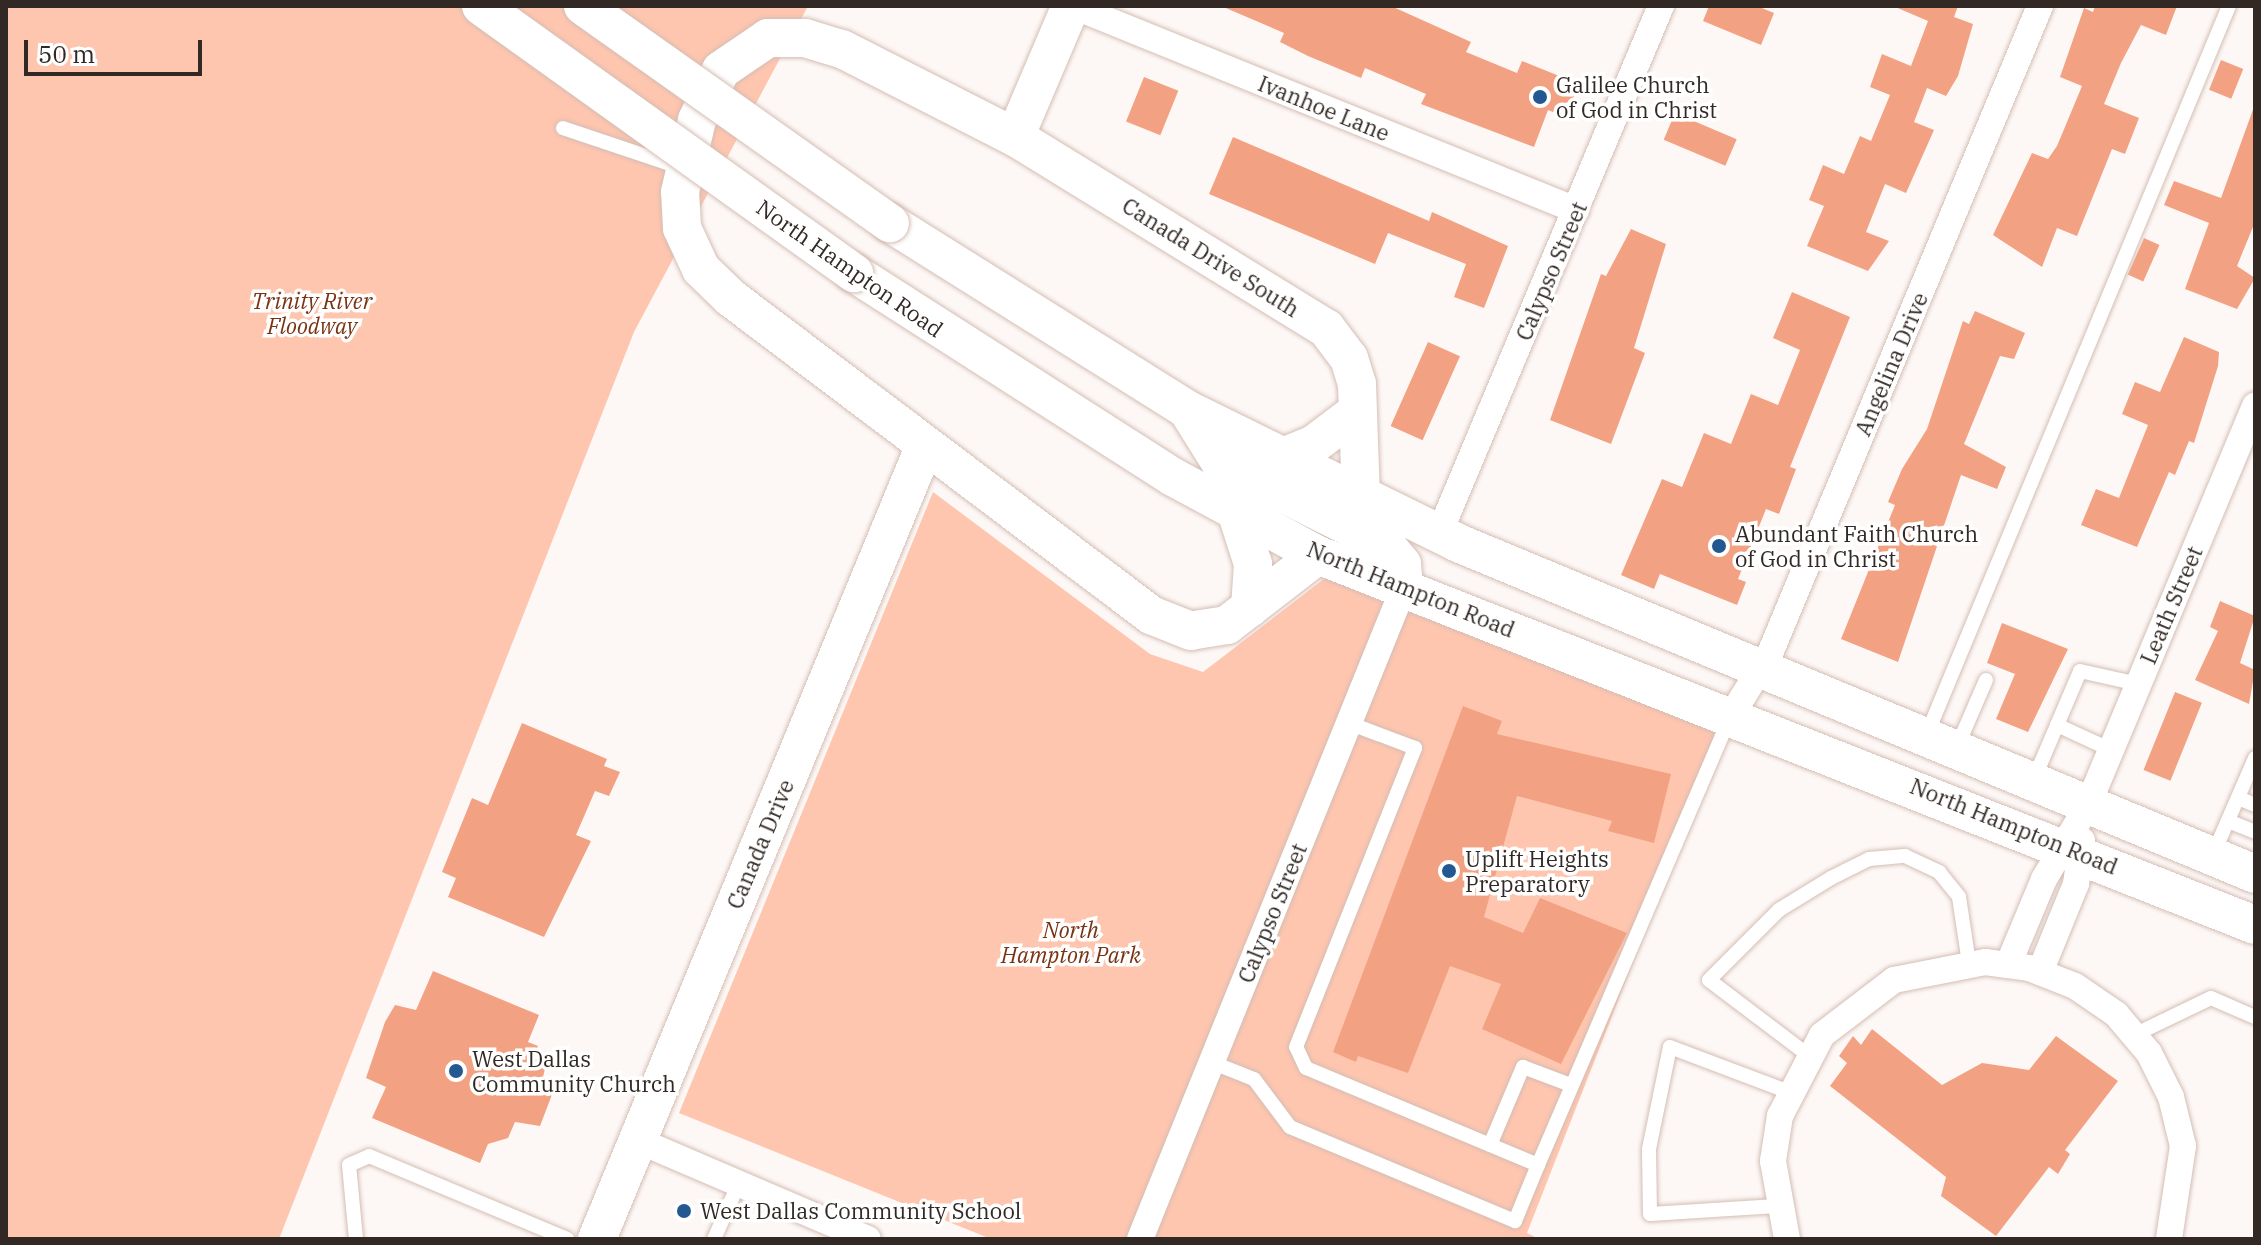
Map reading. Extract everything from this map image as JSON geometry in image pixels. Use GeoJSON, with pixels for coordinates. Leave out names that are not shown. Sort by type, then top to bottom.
{"type":"FeatureCollection","features":[{"type":"Feature","properties":{"kind":"main road","name":"North Hampton Road"},"geometry":{"type":"LineString","coordinates":[[481,6],[854,273],[1236,511],[1318,555],[2072,848],[2255,925]]}},
{"type":"Feature","properties":{"kind":"main road"},"geometry":{"type":"LineString","coordinates":[[583,6],[890,223],[1186,409],[1280,458],[1439,534],[1759,671],[2255,874]]}},
{"type":"Feature","properties":{"kind":"main road"},"geometry":{"type":"LineString","coordinates":[[1015,137],[1072,6]]}},
{"type":"Feature","properties":{"kind":"main road","name":"Canada Drive South"},"geometry":{"type":"LineString","coordinates":[[682,168],[721,70],[768,38],[805,38],[842,49],[1015,137],[1326,328],[1349,358],[1361,497]]}},
{"type":"Feature","properties":{"kind":"main road"},"geometry":{"type":"LineString","coordinates":[[682,168],[682,228],[701,269],[923,450],[1151,615],[1191,631],[1227,625],[1318,555]]}},
{"type":"Feature","properties":{"kind":"main road"},"geometry":{"type":"LineString","coordinates":[[1186,409],[1220,462],[1386,545],[1402,564],[1404,587]]}},
{"type":"Feature","properties":{"kind":"main road"},"geometry":{"type":"LineString","coordinates":[[1280,458],[1313,445],[1354,414]]}},
{"type":"Feature","properties":{"kind":"main road","name":"Canada Drive"},"geometry":{"type":"LineString","coordinates":[[597,1239],[923,450]]}},
{"type":"Feature","properties":{"kind":"main road"},"geometry":{"type":"LineString","coordinates":[[1236,511],[1253,564],[1250,608]]}},
{"type":"Feature","properties":{"kind":"street","name":"Ivanhoe Lane"},"geometry":{"type":"LineString","coordinates":[[1072,6],[1576,210]]}},
{"type":"Feature","properties":{"kind":"street","name":"Calypso Street"},"geometry":{"type":"LineString","coordinates":[[1439,534],[1661,6]]}},
{"type":"Feature","properties":{"kind":"street","name":"Angelina Drive"},"geometry":{"type":"LineString","coordinates":[[1731,716],[1759,671],[2040,6]]}},
{"type":"Feature","properties":{"kind":"street","name":"Leath Street"},"geometry":{"type":"LineString","coordinates":[[2008,965],[2072,848],[2255,406]]}},
{"type":"Feature","properties":{"kind":"street","name":"Calypso Street"},"geometry":{"type":"LineString","coordinates":[[1140,1239],[1404,587]]}},
{"type":"Feature","properties":{"kind":"street","name":"Leath Street"},"geometry":{"type":"LineString","coordinates":[[2040,972],[2076,884],[2072,848]]}},
{"type":"Feature","properties":{"kind":"street"},"geometry":{"type":"LineString","coordinates":[[1787,1239],[1777,1206],[1773,1161],[1789,1092],[1808,1055],[1855,1003],[1894,980],[1969,963],[2008,965],[2040,972],[2075,986],[2134,1035],[2171,1097],[2183,1146],[2169,1239]]}},
{"type":"Feature","properties":{"kind":"street"},"geometry":{"type":"LineString","coordinates":[[637,1140],[840,1234],[868,1239]]}},
{"type":"Feature","properties":{"kind":"lane"},"geometry":{"type":"LineString","coordinates":[[1940,745],[2229,6]]}},
{"type":"Feature","properties":{"kind":"lane"},"geometry":{"type":"LineString","coordinates":[[563,128],[682,168]]}},
{"type":"Feature","properties":{"kind":"lane"},"geometry":{"type":"LineString","coordinates":[[2032,783],[2080,671],[2138,684]]}},
{"type":"Feature","properties":{"kind":"lane"},"geometry":{"type":"LineString","coordinates":[[1940,745],[1986,680]]}},
{"type":"Feature","properties":{"kind":"lane"},"geometry":{"type":"LineString","coordinates":[[1211,1062],[1254,1079],[1290,1127],[1515,1221],[1731,716]]}},
{"type":"Feature","properties":{"kind":"lane"},"geometry":{"type":"LineString","coordinates":[[1349,723],[1415,748],[1296,1047],[1306,1068],[1538,1165]]}},
{"type":"Feature","properties":{"kind":"lane"},"geometry":{"type":"LineString","coordinates":[[2057,725],[2111,750]]}},
{"type":"Feature","properties":{"kind":"lane"},"geometry":{"type":"LineString","coordinates":[[2212,857],[2253,768]]}},
{"type":"Feature","properties":{"kind":"lane"},"geometry":{"type":"LineString","coordinates":[[2238,798],[2255,805]]}},
{"type":"Feature","properties":{"kind":"lane"},"geometry":{"type":"LineString","coordinates":[[2228,821],[2255,832]]}},
{"type":"Feature","properties":{"kind":"lane"},"geometry":{"type":"LineString","coordinates":[[1808,1055],[1709,980],[1779,910],[1831,878],[1869,859],[1905,856],[1939,872],[1959,897],[1969,963]]}},
{"type":"Feature","properties":{"kind":"lane"},"geometry":{"type":"LineString","coordinates":[[2134,1035],[2211,998],[2255,1017]]}},
{"type":"Feature","properties":{"kind":"lane"},"geometry":{"type":"LineString","coordinates":[[1777,1206],[1650,1214],[1650,1138],[1670,1047],[1789,1092]]}},
{"type":"Feature","properties":{"kind":"lane"},"geometry":{"type":"LineString","coordinates":[[1490,1145],[1523,1067],[1571,1085]]}},
{"type":"Feature","properties":{"kind":"lane"},"geometry":{"type":"LineString","coordinates":[[356,1239],[349,1165],[369,1156],[567,1239]]}},
{"type":"Feature","properties":{"kind":"lane"},"geometry":{"type":"LineString","coordinates":[[714,1239],[738,1185]]}},
{"type":"Feature","properties":{"kind":"green space","name":"Trinity River Floodway"},"geometry":{"type":"Polygon","coordinates":[[[6,6],[808,6],[634,332],[279,1239],[6,1239],[6,6]]]}},
{"type":"Feature","properties":{"kind":"green space","name":"North Hampton Park"},"geometry":{"type":"Polygon","coordinates":[[[933,492],[1150,654],[1203,672],[1329,575],[1722,735],[1527,1233],[1539,1239],[991,1239],[679,1113],[933,492]]]}},
{"type":"Feature","properties":{"kind":"building"},"geometry":{"type":"Polygon","coordinates":[[[1221,6],[1391,6],[1471,42],[1466,52],[1517,73],[1522,61],[1579,84],[1565,117],[1548,110],[1534,147],[1421,104],[1426,94],[1365,68],[1361,78],[1308,56],[1280,42],[1284,33],[1221,6]]]}},
{"type":"Feature","properties":{"kind":"building"},"geometry":{"type":"Polygon","coordinates":[[[1709,6],[1757,6],[1774,13],[1761,45],[1703,21],[1709,6]]]}},
{"type":"Feature","properties":{"kind":"building"},"geometry":{"type":"Polygon","coordinates":[[[1893,6],[1958,6],[1954,17],[1973,24],[1958,76],[1946,96],[1927,88],[1914,122],[1934,130],[1906,193],[1885,184],[1866,232],[1889,241],[1868,271],[1807,246],[1824,206],[1809,200],[1823,165],[1844,174],[1860,136],[1871,141],[1890,95],[1870,87],[1882,54],[1911,66],[1928,21],[1893,6]]]}},
{"type":"Feature","properties":{"kind":"building"},"geometry":{"type":"Polygon","coordinates":[[[2095,6],[2177,6],[2166,35],[2141,25],[2121,63],[2104,104],[2139,118],[2125,154],[2112,149],[2077,236],[2057,228],[2042,267],[1993,235],[2032,153],[2048,159],[2057,146],[2082,86],[2060,77],[2084,8],[2093,12],[2095,6]]]}},
{"type":"Feature","properties":{"kind":"building"},"geometry":{"type":"Polygon","coordinates":[[[2221,60],[2243,69],[2231,99],[2209,90],[2221,60]]]}},
{"type":"Feature","properties":{"kind":"building"},"geometry":{"type":"Polygon","coordinates":[[[1144,77],[1178,91],[1160,135],[1126,122],[1144,77]]]}},
{"type":"Feature","properties":{"kind":"building"},"geometry":{"type":"Polygon","coordinates":[[[2255,104],[2255,222],[2237,266],[2255,278],[2237,309],[2185,289],[2209,223],[2164,205],[2174,181],[2221,198],[2255,104]]]}},
{"type":"Feature","properties":{"kind":"building"},"geometry":{"type":"Polygon","coordinates":[[[1675,113],[1737,139],[1725,166],[1664,140],[1675,113]]]}},
{"type":"Feature","properties":{"kind":"building"},"geometry":{"type":"Polygon","coordinates":[[[1233,137],[1429,221],[1432,212],[1508,246],[1484,308],[1454,297],[1466,264],[1388,233],[1375,264],[1209,194],[1233,137]]]}},
{"type":"Feature","properties":{"kind":"building"},"geometry":{"type":"Polygon","coordinates":[[[1631,229],[1666,244],[1634,348],[1645,353],[1611,444],[1550,420],[1601,274],[1606,276],[1631,229]]]}},
{"type":"Feature","properties":{"kind":"building"},"geometry":{"type":"Polygon","coordinates":[[[2144,238],[2160,245],[2143,281],[2128,275],[2144,238]]]}},
{"type":"Feature","properties":{"kind":"building"},"geometry":{"type":"Polygon","coordinates":[[[1792,292],[1850,317],[1790,467],[1796,469],[1779,514],[1766,509],[1738,579],[1746,582],[1737,605],[1660,574],[1654,589],[1621,575],[1662,479],[1682,487],[1704,433],[1731,444],[1751,394],[1778,405],[1800,350],[1773,338],[1792,292]]]}},
{"type":"Feature","properties":{"kind":"building"},"geometry":{"type":"Polygon","coordinates":[[[1975,311],[2025,333],[2014,359],[2000,356],[1964,444],[2006,467],[1997,489],[1961,475],[1898,662],[1841,639],[1895,505],[1888,502],[1902,469],[1927,429],[1963,321],[1969,324],[1975,311]]]}},
{"type":"Feature","properties":{"kind":"building"},"geometry":{"type":"Polygon","coordinates":[[[2184,337],[2219,352],[2218,366],[2194,443],[2189,441],[2175,475],[2169,472],[2137,547],[2081,525],[2096,489],[2119,498],[2148,425],[2122,414],[2135,382],[2160,392],[2184,337]]]}},
{"type":"Feature","properties":{"kind":"building"},"geometry":{"type":"Polygon","coordinates":[[[1428,342],[1460,356],[1423,440],[1391,426],[1428,342]]]}},
{"type":"Feature","properties":{"kind":"building"},"geometry":{"type":"Polygon","coordinates":[[[2220,601],[2255,616],[2240,663],[2255,670],[2249,704],[2195,680],[2218,631],[2210,627],[2220,601]]]}},
{"type":"Feature","properties":{"kind":"building"},"geometry":{"type":"Polygon","coordinates":[[[2002,623],[2068,649],[2028,732],[1996,719],[2015,674],[1987,663],[2002,623]]]}},
{"type":"Feature","properties":{"kind":"building"},"geometry":{"type":"Polygon","coordinates":[[[2175,692],[2202,703],[2170,781],[2144,770],[2175,692]]]}},
{"type":"Feature","properties":{"kind":"building","name":"Uplift Heights Preparatory"},"geometry":{"type":"Polygon","coordinates":[[[1463,706],[1502,721],[1497,734],[1671,774],[1654,843],[1608,831],[1612,821],[1517,796],[1484,917],[1523,933],[1540,898],[1627,933],[1561,1064],[1482,1029],[1501,984],[1450,966],[1408,1073],[1358,1056],[1356,1062],[1333,1052],[1463,706]]]}},
{"type":"Feature","properties":{"kind":"building"},"geometry":{"type":"Polygon","coordinates":[[[522,723],[607,759],[604,766],[620,772],[609,796],[595,791],[576,835],[591,841],[544,937],[448,897],[456,878],[442,872],[472,798],[488,805],[522,723]]]}},
{"type":"Feature","properties":{"kind":"building","name":"West Dallas Community Church"},"geometry":{"type":"Polygon","coordinates":[[[433,971],[539,1015],[528,1042],[538,1046],[533,1058],[546,1064],[541,1086],[553,1092],[540,1126],[515,1122],[508,1138],[488,1144],[480,1163],[372,1118],[386,1087],[366,1078],[385,1022],[395,1005],[416,1010],[433,971]]]}},
{"type":"Feature","properties":{"kind":"building"},"geometry":{"type":"Polygon","coordinates":[[[1872,1029],[1942,1085],[1982,1063],[2029,1070],[2056,1036],[2118,1081],[2065,1150],[2070,1154],[2058,1174],[2049,1167],[1996,1236],[1941,1196],[1946,1177],[1830,1086],[1847,1063],[1839,1056],[1853,1036],[1861,1045],[1872,1029]]]}},
{"type":"Feature","properties":{"kind":"place","name":"Galilee Church of God in Christ"},"geometry":{"type":"Point","coordinates":[1540,97]}},
{"type":"Feature","properties":{"kind":"place","name":"Abundant Faith Church of God in Christ"},"geometry":{"type":"Point","coordinates":[1719,546]}},
{"type":"Feature","properties":{"kind":"place","name":"Uplift Heights Preparatory"},"geometry":{"type":"Point","coordinates":[1449,871]}},
{"type":"Feature","properties":{"kind":"place","name":"West Dallas Community Church"},"geometry":{"type":"Point","coordinates":[456,1071]}},
{"type":"Feature","properties":{"kind":"place","name":"West Dallas Community School"},"geometry":{"type":"Point","coordinates":[684,1211]}}]}
